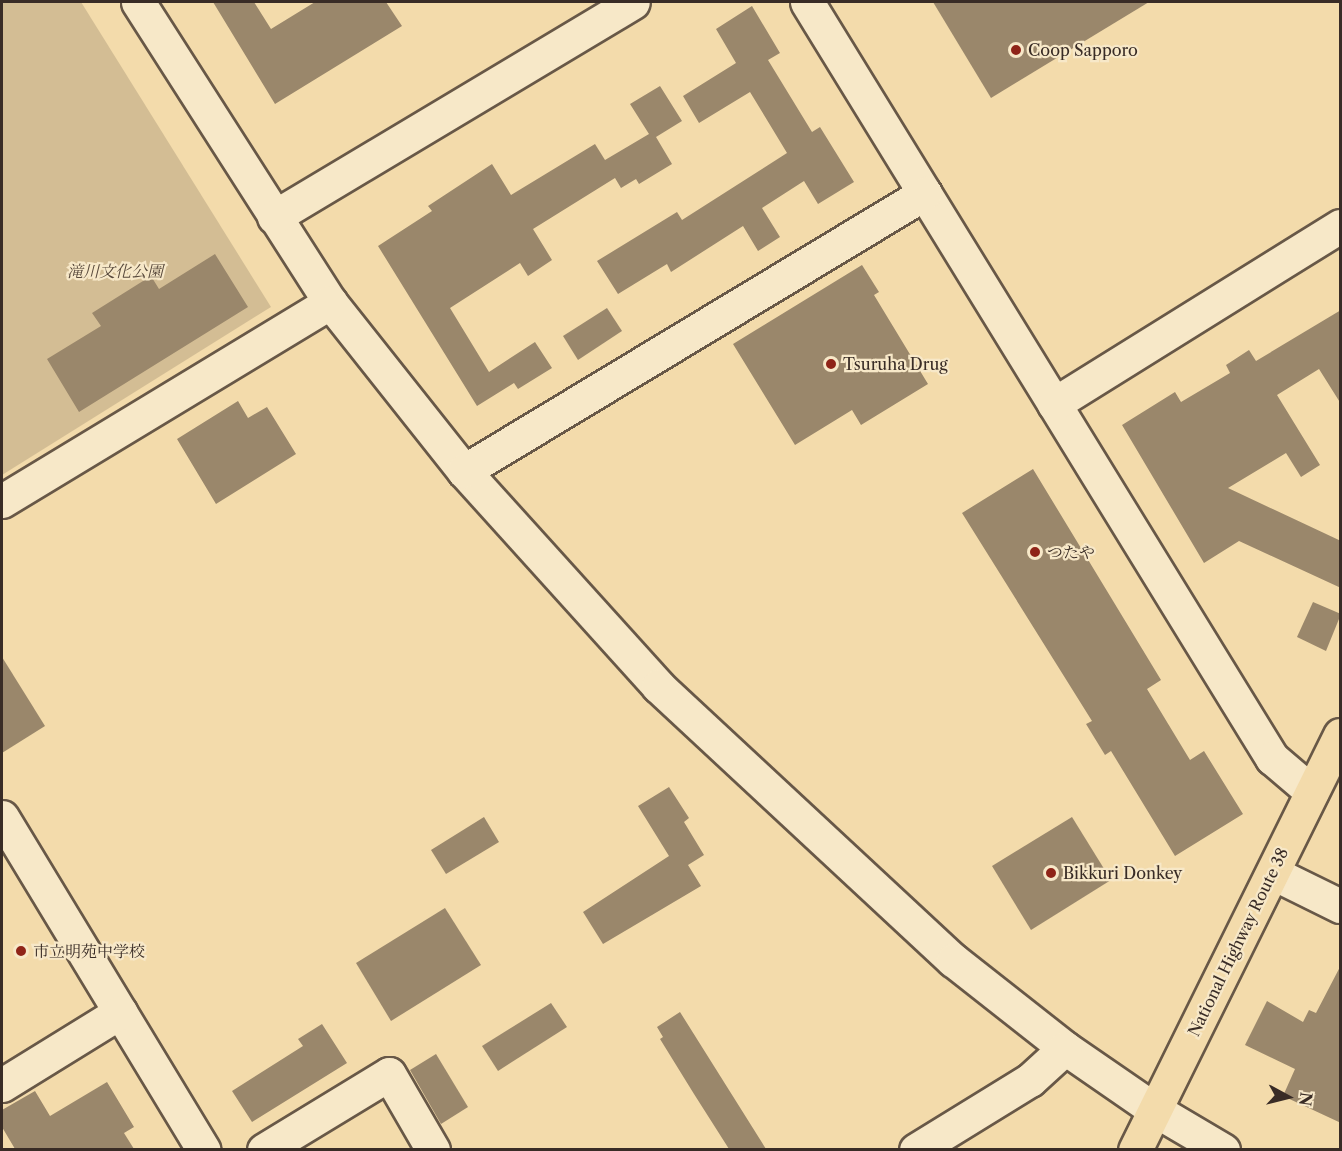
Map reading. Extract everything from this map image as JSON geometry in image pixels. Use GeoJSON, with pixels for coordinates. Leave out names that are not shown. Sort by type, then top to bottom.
{"type":"FeatureCollection","features":[{"type":"Feature","properties":{"kind":"highway","name":"National Highway Route 38"},"geometry":{"type":"LineString","coordinates":[[1135,1149],[1341,735]]}},
{"type":"Feature","properties":{"kind":"street"},"geometry":{"type":"LineString","coordinates":[[138,2],[274,218],[330,302],[464,471],[657,686],[953,960],[1065,1048],[1155,1110],[1223,1149]]}},
{"type":"Feature","properties":{"kind":"street"},"geometry":{"type":"LineString","coordinates":[[274,218],[633,2]]}},
{"type":"Feature","properties":{"kind":"street"},"geometry":{"type":"LineString","coordinates":[[807,2],[1272,758],[1312,792]]}},
{"type":"Feature","properties":{"kind":"street"},"geometry":{"type":"LineString","coordinates":[[464,471],[925,193]]}},
{"type":"Feature","properties":{"kind":"street"},"geometry":{"type":"LineString","coordinates":[[1054,404],[1341,226]]}},
{"type":"Feature","properties":{"kind":"street"},"geometry":{"type":"LineString","coordinates":[[2,501],[330,302]]}},
{"type":"Feature","properties":{"kind":"street"},"geometry":{"type":"LineString","coordinates":[[2,817],[204,1149]]}},
{"type":"Feature","properties":{"kind":"street"},"geometry":{"type":"LineString","coordinates":[[1273,873],[1341,906]]}},
{"type":"Feature","properties":{"kind":"street"},"geometry":{"type":"LineString","coordinates":[[2,1085],[120,1012]]}},
{"type":"Feature","properties":{"kind":"street"},"geometry":{"type":"LineString","coordinates":[[916,1149],[1030,1080],[1065,1048]]}},
{"type":"Feature","properties":{"kind":"street"},"geometry":{"type":"LineString","coordinates":[[264,1149],[389,1074],[433,1149]]}},
{"type":"Feature","properties":{"kind":"green space","name":"滝川文化公園"},"geometry":{"type":"Polygon","coordinates":[[[2,2],[81,2],[271,307],[2,475],[2,2]]]}},
{"type":"Feature","properties":{"kind":"building"},"geometry":{"type":"Polygon","coordinates":[[[213,2],[254,2],[271,29],[315,2],[386,2],[402,26],[275,104],[213,2]]]}},
{"type":"Feature","properties":{"kind":"building","name":"Coop Sapporo"},"geometry":{"type":"Polygon","coordinates":[[[933,2],[1149,2],[991,98],[933,2]]]}},
{"type":"Feature","properties":{"kind":"building"},"geometry":{"type":"Polygon","coordinates":[[[752,6],[780,53],[768,60],[812,132],[820,127],[854,182],[818,204],[804,181],[762,208],[780,237],[758,251],[743,226],[671,272],[667,264],[618,294],[597,261],[677,212],[682,220],[787,153],[750,92],[699,123],[683,96],[736,63],[716,29],[752,6]]]}},
{"type":"Feature","properties":{"kind":"building"},"geometry":{"type":"Polygon","coordinates":[[[660,86],[682,121],[656,137],[672,164],[639,184],[636,179],[621,188],[615,178],[533,229],[552,260],[528,276],[520,263],[450,308],[489,372],[535,342],[552,368],[518,389],[514,383],[477,406],[378,246],[432,211],[428,206],[492,164],[511,195],[595,144],[605,160],[649,134],[630,104],[660,86]]]}},
{"type":"Feature","properties":{"kind":"building"},"geometry":{"type":"Polygon","coordinates":[[[215,254],[248,307],[79,412],[47,359],[101,326],[92,313],[151,276],[159,289],[215,254]]]}},
{"type":"Feature","properties":{"kind":"building","name":"Tsuruha Drug"},"geometry":{"type":"Polygon","coordinates":[[[862,265],[879,292],[874,295],[928,384],[861,425],[852,410],[795,445],[733,344],[862,265]]]}},
{"type":"Feature","properties":{"kind":"building"},"geometry":{"type":"Polygon","coordinates":[[[607,308],[622,331],[578,360],[563,336],[607,308]]]}},
{"type":"Feature","properties":{"kind":"building"},"geometry":{"type":"Polygon","coordinates":[[[1341,310],[1341,404],[1319,369],[1277,395],[1320,465],[1301,477],[1286,453],[1228,488],[1341,541],[1341,588],[1239,541],[1204,563],[1122,425],[1175,392],[1181,402],[1230,373],[1226,365],[1249,350],[1256,361],[1341,310]]]}},
{"type":"Feature","properties":{"kind":"building"},"geometry":{"type":"Polygon","coordinates":[[[238,401],[248,418],[267,407],[296,454],[216,504],[177,439],[238,401]]]}},
{"type":"Feature","properties":{"kind":"building"},"geometry":{"type":"Polygon","coordinates":[[[1033,469],[1161,680],[1147,689],[1190,760],[1204,751],[1243,814],[1175,856],[1111,751],[1105,755],[1086,724],[1092,721],[962,513],[1033,469]]]}},
{"type":"Feature","properties":{"kind":"building"},"geometry":{"type":"Polygon","coordinates":[[[1313,602],[1341,614],[1326,651],[1297,637],[1313,602]]]}},
{"type":"Feature","properties":{"kind":"building"},"geometry":{"type":"Polygon","coordinates":[[[2,657],[45,726],[2,753],[2,657]]]}},
{"type":"Feature","properties":{"kind":"building"},"geometry":{"type":"Polygon","coordinates":[[[669,787],[689,818],[684,822],[704,855],[688,865],[701,886],[603,944],[583,912],[669,856],[638,806],[669,787]]]}},
{"type":"Feature","properties":{"kind":"building"},"geometry":{"type":"Polygon","coordinates":[[[484,817],[499,842],[446,874],[431,850],[484,817]]]}},
{"type":"Feature","properties":{"kind":"building","name":"Bikkuri Donkey"},"geometry":{"type":"Polygon","coordinates":[[[1072,817],[1111,880],[1031,930],[992,866],[1072,817]]]}},
{"type":"Feature","properties":{"kind":"building"},"geometry":{"type":"Polygon","coordinates":[[[445,908],[481,965],[391,1021],[356,963],[445,908]]]}},
{"type":"Feature","properties":{"kind":"building"},"geometry":{"type":"Polygon","coordinates":[[[1341,965],[1341,1123],[1283,1096],[1295,1069],[1245,1045],[1267,1001],[1303,1022],[1309,1010],[1316,1013],[1341,965]]]}},
{"type":"Feature","properties":{"kind":"building"},"geometry":{"type":"Polygon","coordinates":[[[551,1003],[567,1027],[498,1071],[482,1046],[551,1003]]]}},
{"type":"Feature","properties":{"kind":"building"},"geometry":{"type":"Polygon","coordinates":[[[680,1012],[766,1149],[729,1149],[694,1094],[660,1039],[663,1037],[657,1027],[680,1012]]]}},
{"type":"Feature","properties":{"kind":"building"},"geometry":{"type":"Polygon","coordinates":[[[322,1024],[347,1063],[252,1122],[232,1091],[303,1046],[298,1039],[322,1024]]]}},
{"type":"Feature","properties":{"kind":"building"},"geometry":{"type":"Polygon","coordinates":[[[436,1054],[468,1107],[441,1124],[410,1070],[436,1054]]]}},
{"type":"Feature","properties":{"kind":"building"},"geometry":{"type":"Polygon","coordinates":[[[107,1082],[134,1127],[124,1133],[134,1149],[15,1149],[2,1127],[2,1110],[35,1091],[50,1116],[107,1082]]]}},
{"type":"Feature","properties":{"kind":"place","name":"Coop Sapporo"},"geometry":{"type":"Point","coordinates":[1016,50]}},
{"type":"Feature","properties":{"kind":"place","name":"Tsuruha Drug"},"geometry":{"type":"Point","coordinates":[831,364]}},
{"type":"Feature","properties":{"kind":"place","name":"つたや"},"geometry":{"type":"Point","coordinates":[1035,552]}},
{"type":"Feature","properties":{"kind":"place","name":"Bikkuri Donkey"},"geometry":{"type":"Point","coordinates":[1051,873]}},
{"type":"Feature","properties":{"kind":"place","name":"市立明苑中学校"},"geometry":{"type":"Point","coordinates":[21,951]}}]}
